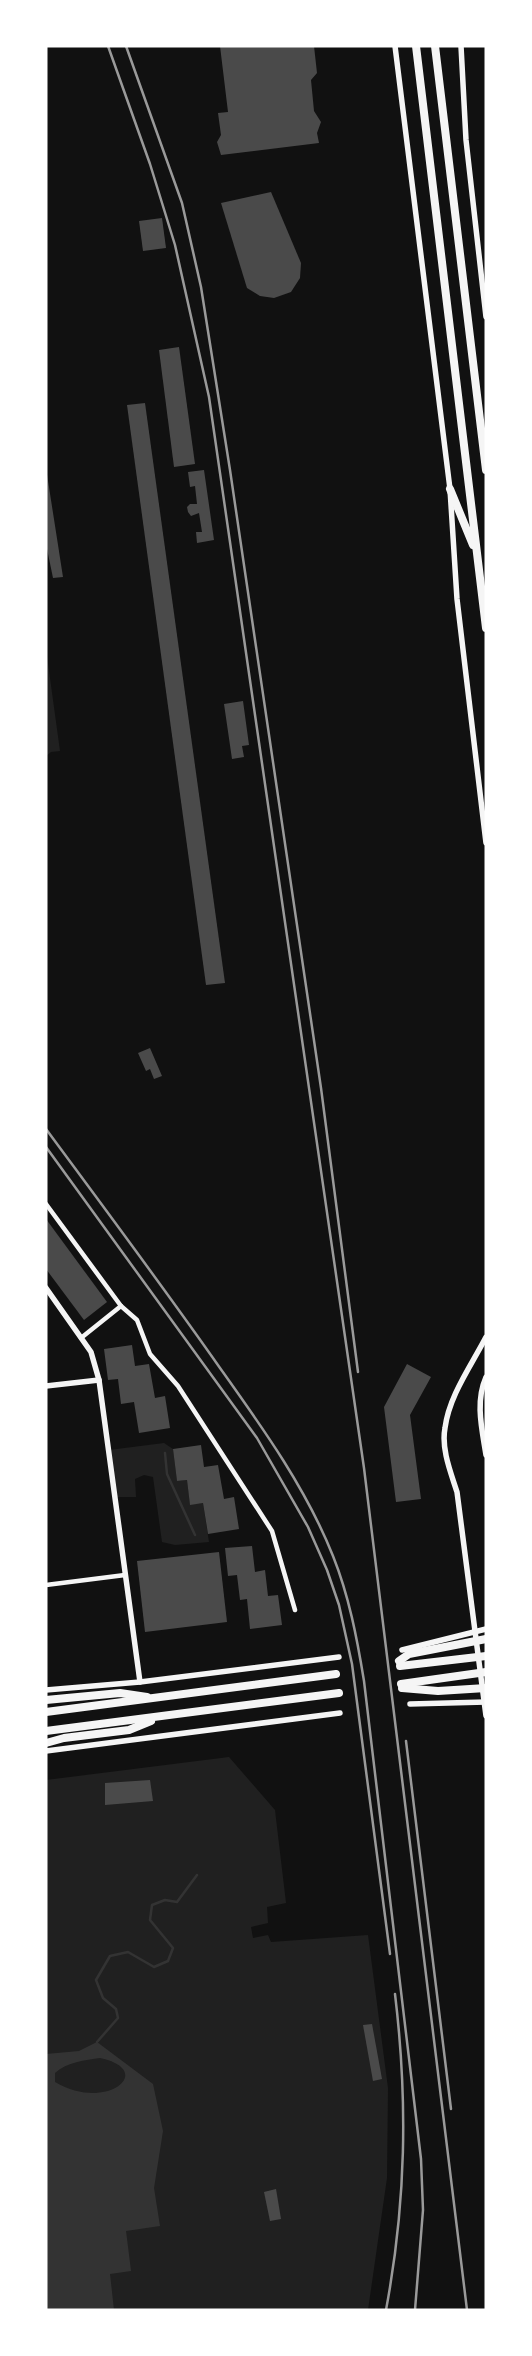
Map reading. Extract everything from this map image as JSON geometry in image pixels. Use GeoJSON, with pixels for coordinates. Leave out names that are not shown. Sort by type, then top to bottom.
{"type":"FeatureCollection","features":[{"type":"Feature","properties":{"kind":"highway"},"geometry":{"type":"LineString","coordinates":[[416,46],[486,628]]}},
{"type":"Feature","properties":{"kind":"highway"},"geometry":{"type":"LineString","coordinates":[[435,46],[486,465]]}},
{"type":"Feature","properties":{"kind":"highway"},"geometry":{"type":"LineString","coordinates":[[450,489],[477,555]]}},
{"type":"Feature","properties":{"kind":"highway"},"geometry":{"type":"LineString","coordinates":[[485,1639],[409,1654],[399,1663],[486,1656]]}},
{"type":"Feature","properties":{"kind":"highway"},"geometry":{"type":"LineString","coordinates":[[486,1672],[401,1686],[438,1691],[486,1688]]}},
{"type":"Feature","properties":{"kind":"highway"},"geometry":{"type":"LineString","coordinates":[[46,1712],[336,1674]]}},
{"type":"Feature","properties":{"kind":"highway"},"geometry":{"type":"LineString","coordinates":[[46,1731],[339,1693]]}},
{"type":"Feature","properties":{"kind":"highway"},"geometry":{"type":"LineString","coordinates":[[46,1700],[120,1694],[159,1698]]}},
{"type":"Feature","properties":{"kind":"highway"},"geometry":{"type":"LineString","coordinates":[[46,1743],[64,1738],[129,1730],[162,1716]]}},
{"type":"Feature","properties":{"kind":"street"},"geometry":{"type":"LineString","coordinates":[[396,46],[450,489],[457,599],[486,843]]}},
{"type":"Feature","properties":{"kind":"street"},"geometry":{"type":"LineString","coordinates":[[461,46],[466,140],[486,317]]}},
{"type":"Feature","properties":{"kind":"street"},"geometry":{"type":"LineString","coordinates":[[46,1204],[121,1306],[137,1320],[150,1354],[178,1386],[272,1531],[295,1610]]}},
{"type":"Feature","properties":{"kind":"street"},"geometry":{"type":"LineString","coordinates":[[46,1288],[91,1352],[99,1380],[140,1682]]}},
{"type":"Feature","properties":{"kind":"street"},"geometry":{"type":"LineString","coordinates":[[81,1338],[121,1306]]}},
{"type":"Feature","properties":{"kind":"street"},"geometry":{"type":"LineString","coordinates":[[486,1337],[452,1404],[444,1430],[447,1459],[458,1492],[486,1716]]}},
{"type":"Feature","properties":{"kind":"street"},"geometry":{"type":"LineString","coordinates":[[486,1377],[480,1391],[480,1419],[486,1455]]}},
{"type":"Feature","properties":{"kind":"street"},"geometry":{"type":"LineString","coordinates":[[46,1386],[99,1380]]}},
{"type":"Feature","properties":{"kind":"street"},"geometry":{"type":"LineString","coordinates":[[46,1585],[125,1575]]}},
{"type":"Feature","properties":{"kind":"street"},"geometry":{"type":"LineString","coordinates":[[402,1650],[486,1629]]}},
{"type":"Feature","properties":{"kind":"street"},"geometry":{"type":"LineString","coordinates":[[46,1690],[140,1682],[339,1657]]}},
{"type":"Feature","properties":{"kind":"street"},"geometry":{"type":"LineString","coordinates":[[410,1704],[486,1702]]}},
{"type":"Feature","properties":{"kind":"street"},"geometry":{"type":"LineString","coordinates":[[46,1751],[340,1713]]}},
{"type":"Feature","properties":{"kind":"shaded area"},"geometry":{"type":"Polygon","coordinates":[[[46,649],[60,751],[51,752],[46,756],[46,649]]]}},
{"type":"Feature","properties":{"kind":"shaded area"},"geometry":{"type":"Polygon","coordinates":[[[164,1443],[173,1449],[177,1481],[187,1480],[190,1504],[203,1503],[209,1542],[175,1545],[162,1542],[153,1477],[144,1475],[135,1479],[136,1497],[115,1497],[109,1450],[164,1443]]]}},
{"type":"Feature","properties":{"kind":"shaded area"},"geometry":{"type":"Polygon","coordinates":[[[229,1757],[275,1810],[286,1903],[267,1907],[268,1923],[251,1927],[253,1938],[268,1935],[271,1942],[368,1935],[388,2088],[387,2178],[368,2310],[46,2310],[46,1780],[229,1757]]]}},
{"type":"Feature","properties":{"kind":"shaded area"},"geometry":{"type":"Polygon","coordinates":[[[97,2042],[153,2084],[163,2131],[154,2188],[160,2226],[126,2231],[131,2271],[110,2274],[114,2310],[46,2310],[46,2054],[79,2051],[97,2042]],[[100,2058],[76,2062],[65,2066],[55,2073],[55,2082],[74,2090],[92,2093],[107,2091],[118,2086],[125,2079],[124,2071],[117,2064],[100,2058]]]}},
{"type":"Feature","properties":{"kind":"building"},"geometry":{"type":"Polygon","coordinates":[[[220,46],[314,46],[317,73],[311,80],[314,111],[321,122],[317,133],[319,143],[221,155],[217,142],[221,135],[218,113],[228,112],[220,46]]]}},
{"type":"Feature","properties":{"kind":"building"},"geometry":{"type":"Polygon","coordinates":[[[271,192],[301,263],[300,278],[291,292],[274,298],[260,296],[247,288],[221,203],[271,192]]]}},
{"type":"Feature","properties":{"kind":"building"},"geometry":{"type":"Polygon","coordinates":[[[162,218],[166,248],[143,251],[139,221],[162,218]]]}},
{"type":"Feature","properties":{"kind":"building"},"geometry":{"type":"Polygon","coordinates":[[[179,347],[195,464],[174,467],[159,350],[179,347]]]}},
{"type":"Feature","properties":{"kind":"building"},"geometry":{"type":"Polygon","coordinates":[[[145,403],[225,983],[206,985],[127,405],[145,403]]]}},
{"type":"Feature","properties":{"kind":"building"},"geometry":{"type":"Polygon","coordinates":[[[46,468],[63,577],[53,578],[46,544],[46,468]]]}},
{"type":"Feature","properties":{"kind":"building"},"geometry":{"type":"Polygon","coordinates":[[[204,470],[214,540],[197,543],[196,532],[202,532],[199,513],[191,516],[188,512],[187,507],[190,504],[197,504],[195,486],[190,487],[188,472],[204,470]]]}},
{"type":"Feature","properties":{"kind":"building"},"geometry":{"type":"Polygon","coordinates":[[[243,701],[249,745],[242,746],[244,757],[232,759],[224,704],[243,701]]]}},
{"type":"Feature","properties":{"kind":"building"},"geometry":{"type":"Polygon","coordinates":[[[150,1048],[162,1076],[154,1079],[150,1069],[146,1071],[138,1053],[150,1048]]]}},
{"type":"Feature","properties":{"kind":"building"},"geometry":{"type":"Polygon","coordinates":[[[46,1219],[107,1302],[84,1320],[46,1269],[46,1219]]]}},
{"type":"Feature","properties":{"kind":"building"},"geometry":{"type":"Polygon","coordinates":[[[132,1345],[135,1366],[149,1364],[155,1398],[165,1396],[170,1428],[139,1433],[134,1402],[121,1404],[118,1379],[108,1380],[104,1349],[132,1345]]]}},
{"type":"Feature","properties":{"kind":"building"},"geometry":{"type":"Polygon","coordinates":[[[407,1364],[431,1377],[410,1415],[421,1499],[396,1502],[384,1407],[407,1364]]]}},
{"type":"Feature","properties":{"kind":"building"},"geometry":{"type":"Polygon","coordinates":[[[201,1445],[204,1467],[218,1465],[224,1499],[234,1497],[239,1529],[208,1534],[203,1503],[190,1505],[187,1480],[177,1481],[173,1449],[201,1445]]]}},
{"type":"Feature","properties":{"kind":"building"},"geometry":{"type":"Polygon","coordinates":[[[252,1546],[255,1572],[265,1570],[268,1596],[278,1595],[282,1625],[250,1629],[247,1599],[240,1600],[237,1575],[228,1576],[225,1548],[252,1546]]]}},
{"type":"Feature","properties":{"kind":"building"},"geometry":{"type":"Polygon","coordinates":[[[219,1552],[227,1622],[145,1632],[137,1561],[219,1552]]]}},
{"type":"Feature","properties":{"kind":"building"},"geometry":{"type":"Polygon","coordinates":[[[150,1780],[153,1801],[105,1805],[105,1783],[150,1780]]]}},
{"type":"Feature","properties":{"kind":"building"},"geometry":{"type":"Polygon","coordinates":[[[372,2024],[382,2079],[373,2081],[363,2025],[372,2024]]]}},
{"type":"Feature","properties":{"kind":"building"},"geometry":{"type":"Polygon","coordinates":[[[276,2189],[281,2219],[270,2221],[264,2192],[276,2189]]]}},
{"type":"Feature","properties":{"kind":"waterway"},"geometry":{"type":"LineString","coordinates":[[165,1453],[167,1474],[195,1535]]}},
{"type":"Feature","properties":{"kind":"waterway"},"geometry":{"type":"LineString","coordinates":[[97,2042],[118,2018],[116,2009],[103,1998],[96,1980],[110,1956],[128,1952],[154,1967],[168,1961],[173,1948],[150,1920],[152,1905],[165,1900],[177,1902],[197,1875]]}},
{"type":"Feature","properties":{"kind":"railway"},"geometry":{"type":"LineString","coordinates":[[108,46],[150,164],[175,245],[209,397],[364,1468],[467,2310]]}},
{"type":"Feature","properties":{"kind":"railway"},"geometry":{"type":"LineString","coordinates":[[126,46],[182,203],[201,287],[230,470],[321,1088],[358,1372]]}},
{"type":"Feature","properties":{"kind":"railway"},"geometry":{"type":"LineString","coordinates":[[46,1129],[267,1435],[310,1506],[333,1556],[344,1586],[364,1681],[421,2159],[423,2210],[415,2310]]}},
{"type":"Feature","properties":{"kind":"railway"},"geometry":{"type":"LineString","coordinates":[[46,1147],[257,1438],[308,1527],[327,1570],[339,1605],[352,1664],[390,1954]]}},
{"type":"Feature","properties":{"kind":"railway"},"geometry":{"type":"LineString","coordinates":[[406,1741],[451,2109]]}},
{"type":"Feature","properties":{"kind":"railway"},"geometry":{"type":"LineString","coordinates":[[386,2310],[398,2231],[403,2152],[402,2074],[395,1994]]}}]}
